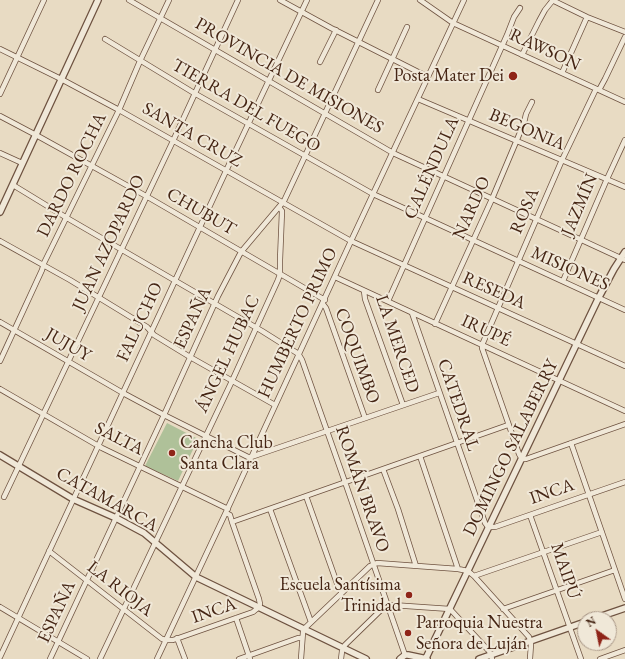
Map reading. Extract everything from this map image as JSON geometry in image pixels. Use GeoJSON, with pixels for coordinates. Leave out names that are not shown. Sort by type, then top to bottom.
{"type":"FeatureCollection","features":[{"type":"Feature","properties":{"kind":"street"},"geometry":{"type":"LineString","coordinates":[[0,94],[44,0]]}},
{"type":"Feature","properties":{"kind":"street"},"geometry":{"type":"LineString","coordinates":[[0,212],[98,0]]}},
{"type":"Feature","properties":{"kind":"street","name":"PROVINCIA DE MISIONES"},"geometry":{"type":"LineString","coordinates":[[129,0],[392,153],[623,259]]}},
{"type":"Feature","properties":{"kind":"street","name":"DARDO ROCHA"},"geometry":{"type":"LineString","coordinates":[[0,361],[119,110],[169,0]]}},
{"type":"Feature","properties":{"kind":"street","name":"JUAN AZOPARDO"},"geometry":{"type":"LineString","coordinates":[[4,497],[173,141],[238,0]]}},
{"type":"Feature","properties":{"kind":"street"},"geometry":{"type":"LineString","coordinates":[[280,0],[358,42],[428,77]]}},
{"type":"Feature","properties":{"kind":"street","name":"FALUCHO"},"geometry":{"type":"LineString","coordinates":[[0,657],[307,0]]}},
{"type":"Feature","properties":{"kind":"street","name":"ESPAÑA"},"geometry":{"type":"LineString","coordinates":[[50,659],[215,304],[241,252],[281,205],[378,0]]}},
{"type":"Feature","properties":{"kind":"street","name":"RAWSON"},"geometry":{"type":"LineString","coordinates":[[420,0],[453,23],[625,102]]}},
{"type":"Feature","properties":{"kind":"street","name":"HUMBERTO PRIMO"},"geometry":{"type":"LineString","coordinates":[[157,659],[464,0]]}},
{"type":"Feature","properties":{"kind":"street"},"geometry":{"type":"LineString","coordinates":[[522,55],[538,21],[552,0],[625,32]]}},
{"type":"Feature","properties":{"kind":"street","name":"CALÉNDULA"},"geometry":{"type":"LineString","coordinates":[[388,302],[514,17],[520,8]]}},
{"type":"Feature","properties":{"kind":"street"},"geometry":{"type":"LineString","coordinates":[[562,73],[588,17]]}},
{"type":"Feature","properties":{"kind":"street"},"geometry":{"type":"LineString","coordinates":[[378,90],[407,27]]}},
{"type":"Feature","properties":{"kind":"street"},"geometry":{"type":"LineString","coordinates":[[320,62],[336,30]]}},
{"type":"Feature","properties":{"kind":"street","name":"ROSA"},"geometry":{"type":"LineString","coordinates":[[482,345],[562,160],[605,79],[625,37]]}},
{"type":"Feature","properties":{"kind":"street","name":"TIERRA DEL FUEGO"},"geometry":{"type":"LineString","coordinates":[[105,40],[194,93],[373,194]]}},
{"type":"Feature","properties":{"kind":"street","name":"SANTA CRUZ"},"geometry":{"type":"LineString","coordinates":[[0,49],[119,110],[226,171],[281,205],[351,241]]}},
{"type":"Feature","properties":{"kind":"street","name":"BEGONIA"},"geometry":{"type":"LineString","coordinates":[[418,99],[625,187]]}},
{"type":"Feature","properties":{"kind":"street","name":"NARDO"},"geometry":{"type":"LineString","coordinates":[[435,324],[492,199],[532,102]]}},
{"type":"Feature","properties":{"kind":"street","name":"CHUBUT"},"geometry":{"type":"LineString","coordinates":[[0,116],[146,196],[280,274],[324,302]]}},
{"type":"Feature","properties":{"kind":"street","name":"JAZMÍN"},"geometry":{"type":"LineString","coordinates":[[563,281],[625,140]]}},
{"type":"Feature","properties":{"kind":"street"},"geometry":{"type":"LineString","coordinates":[[0,153],[22,163]]}},
{"type":"Feature","properties":{"kind":"street"},"geometry":{"type":"LineString","coordinates":[[13,185],[256,328],[299,355]]}},
{"type":"Feature","properties":{"kind":"street","name":"MISIONES"},"geometry":{"type":"LineString","coordinates":[[373,194],[625,310]]}},
{"type":"Feature","properties":{"kind":"street","name":"ÁNGEL HUBAC"},"geometry":{"type":"LineString","coordinates":[[100,659],[232,381],[278,280],[280,274],[281,205]]}},
{"type":"Feature","properties":{"kind":"street"},"geometry":{"type":"LineString","coordinates":[[0,241],[99,297],[147,327],[154,335],[275,405]]}},
{"type":"Feature","properties":{"kind":"street","name":"RESEDA"},"geometry":{"type":"LineString","coordinates":[[351,241],[625,366]]}},
{"type":"Feature","properties":{"kind":"street","name":"DOMINGO SALABERRY"},"geometry":{"type":"LineString","coordinates":[[427,658],[488,527],[599,297],[612,272],[623,259],[625,252]]}},
{"type":"Feature","properties":{"kind":"street","name":"IRUPÉ"},"geometry":{"type":"LineString","coordinates":[[335,277],[625,411]]}},
{"type":"Feature","properties":{"kind":"street","name":"LA MERCED"},"geometry":{"type":"LineString","coordinates":[[364,291],[365,299],[403,405]]}},
{"type":"Feature","properties":{"kind":"street","name":"COQUIMBO"},"geometry":{"type":"LineString","coordinates":[[324,302],[365,418]]}},
{"type":"Feature","properties":{"kind":"street","name":"CATEDRAL"},"geometry":{"type":"LineString","coordinates":[[412,313],[485,523],[488,527]]}},
{"type":"Feature","properties":{"kind":"street","name":"JUJUY"},"geometry":{"type":"LineString","coordinates":[[0,322],[123,393],[205,436],[248,457],[251,457]]}},
{"type":"Feature","properties":{"kind":"street"},"geometry":{"type":"LineString","coordinates":[[482,345],[483,352],[508,425],[522,459],[526,459],[625,424]]}},
{"type":"Feature","properties":{"kind":"street","name":"ROMÁN BRAVO"},"geometry":{"type":"LineString","coordinates":[[299,355],[388,606],[402,657]]}},
{"type":"Feature","properties":{"kind":"street","name":"SALTA"},"geometry":{"type":"LineString","coordinates":[[0,389],[98,446],[182,486],[227,511]]}},
{"type":"Feature","properties":{"kind":"street"},"geometry":{"type":"LineString","coordinates":[[251,457],[439,393]]}},
{"type":"Feature","properties":{"kind":"street"},"geometry":{"type":"LineString","coordinates":[[232,522],[508,425]]}},
{"type":"Feature","properties":{"kind":"street"},"geometry":{"type":"LineString","coordinates":[[571,443],[625,598]]}},
{"type":"Feature","properties":{"kind":"street","name":"CATAMARCA"},"geometry":{"type":"LineString","coordinates":[[0,455],[73,499],[116,518],[144,533],[196,577],[366,659]]}},
{"type":"Feature","properties":{"kind":"street"},"geometry":{"type":"LineString","coordinates":[[420,456],[458,569]]}},
{"type":"Feature","properties":{"kind":"street"},"geometry":{"type":"LineString","coordinates":[[383,470],[398,509],[416,566]]}},
{"type":"Feature","properties":{"kind":"street","name":"INCA"},"geometry":{"type":"LineString","coordinates":[[488,527],[495,527],[625,482]]}},
{"type":"Feature","properties":{"kind":"street"},"geometry":{"type":"LineString","coordinates":[[306,496],[342,592]]}},
{"type":"Feature","properties":{"kind":"street"},"geometry":{"type":"LineString","coordinates":[[270,509],[311,622]]}},
{"type":"Feature","properties":{"kind":"street"},"geometry":{"type":"LineString","coordinates":[[227,511],[230,515],[259,599],[259,607]]}},
{"type":"Feature","properties":{"kind":"street","name":"MAIPÚ"},"geometry":{"type":"LineString","coordinates":[[530,514],[581,659]]}},
{"type":"Feature","properties":{"kind":"street"},"geometry":{"type":"LineString","coordinates":[[474,576],[602,532]]}},
{"type":"Feature","properties":{"kind":"street","name":"LA RIOJA"},"geometry":{"type":"LineString","coordinates":[[49,551],[162,639],[166,640]]}},
{"type":"Feature","properties":{"kind":"street"},"geometry":{"type":"LineString","coordinates":[[301,659],[304,629],[342,592],[373,564],[377,563],[468,571],[529,637],[531,641],[530,659]]}},
{"type":"Feature","properties":{"kind":"street"},"geometry":{"type":"LineString","coordinates":[[503,608],[615,570]]}},
{"type":"Feature","properties":{"kind":"street"},"geometry":{"type":"LineString","coordinates":[[341,659],[343,648],[377,614],[388,606],[400,605],[450,609],[492,657]]}},
{"type":"Feature","properties":{"kind":"street"},"geometry":{"type":"LineString","coordinates":[[0,607],[87,659]]}},
{"type":"Feature","properties":{"kind":"street","name":"INCA"},"geometry":{"type":"LineString","coordinates":[[177,638],[253,612],[259,607]]}},
{"type":"Feature","properties":{"kind":"street"},"geometry":{"type":"LineString","coordinates":[[236,618],[249,657]]}},
{"type":"Feature","properties":{"kind":"street"},"geometry":{"type":"LineString","coordinates":[[479,659],[492,657],[577,625]]}},
{"type":"Feature","properties":{"kind":"street"},"geometry":{"type":"LineString","coordinates":[[166,640],[177,638],[185,659]]}},
{"type":"Feature","properties":{"kind":"street"},"geometry":{"type":"LineString","coordinates":[[239,659],[249,657],[298,638],[302,638]]}},
{"type":"Feature","properties":{"kind":"street"},"geometry":{"type":"LineString","coordinates":[[600,659],[625,650]]}},
{"type":"Feature","properties":{"kind":"street"},"geometry":{"type":"LineString","coordinates":[[402,657],[408,655],[427,658]]}},
{"type":"Feature","properties":{"kind":"green space","name":"Cancha Club Santa Clara"},"geometry":{"type":"Polygon","coordinates":[[[167,423],[198,439],[178,481],[145,466],[167,423]]]}},
{"type":"Feature","properties":{"kind":"place","name":"Posta Mater Dei"},"geometry":{"type":"Point","coordinates":[513,76]}},
{"type":"Feature","properties":{"kind":"place","name":"Cancha Club Santa Clara"},"geometry":{"type":"Point","coordinates":[172,453]}},
{"type":"Feature","properties":{"kind":"place","name":"Escuela Santísima Trinidad"},"geometry":{"type":"Point","coordinates":[409,595]}},
{"type":"Feature","properties":{"kind":"place","name":"Parroquia Nuestra Señora de Luján"},"geometry":{"type":"Point","coordinates":[408,633]}}]}
